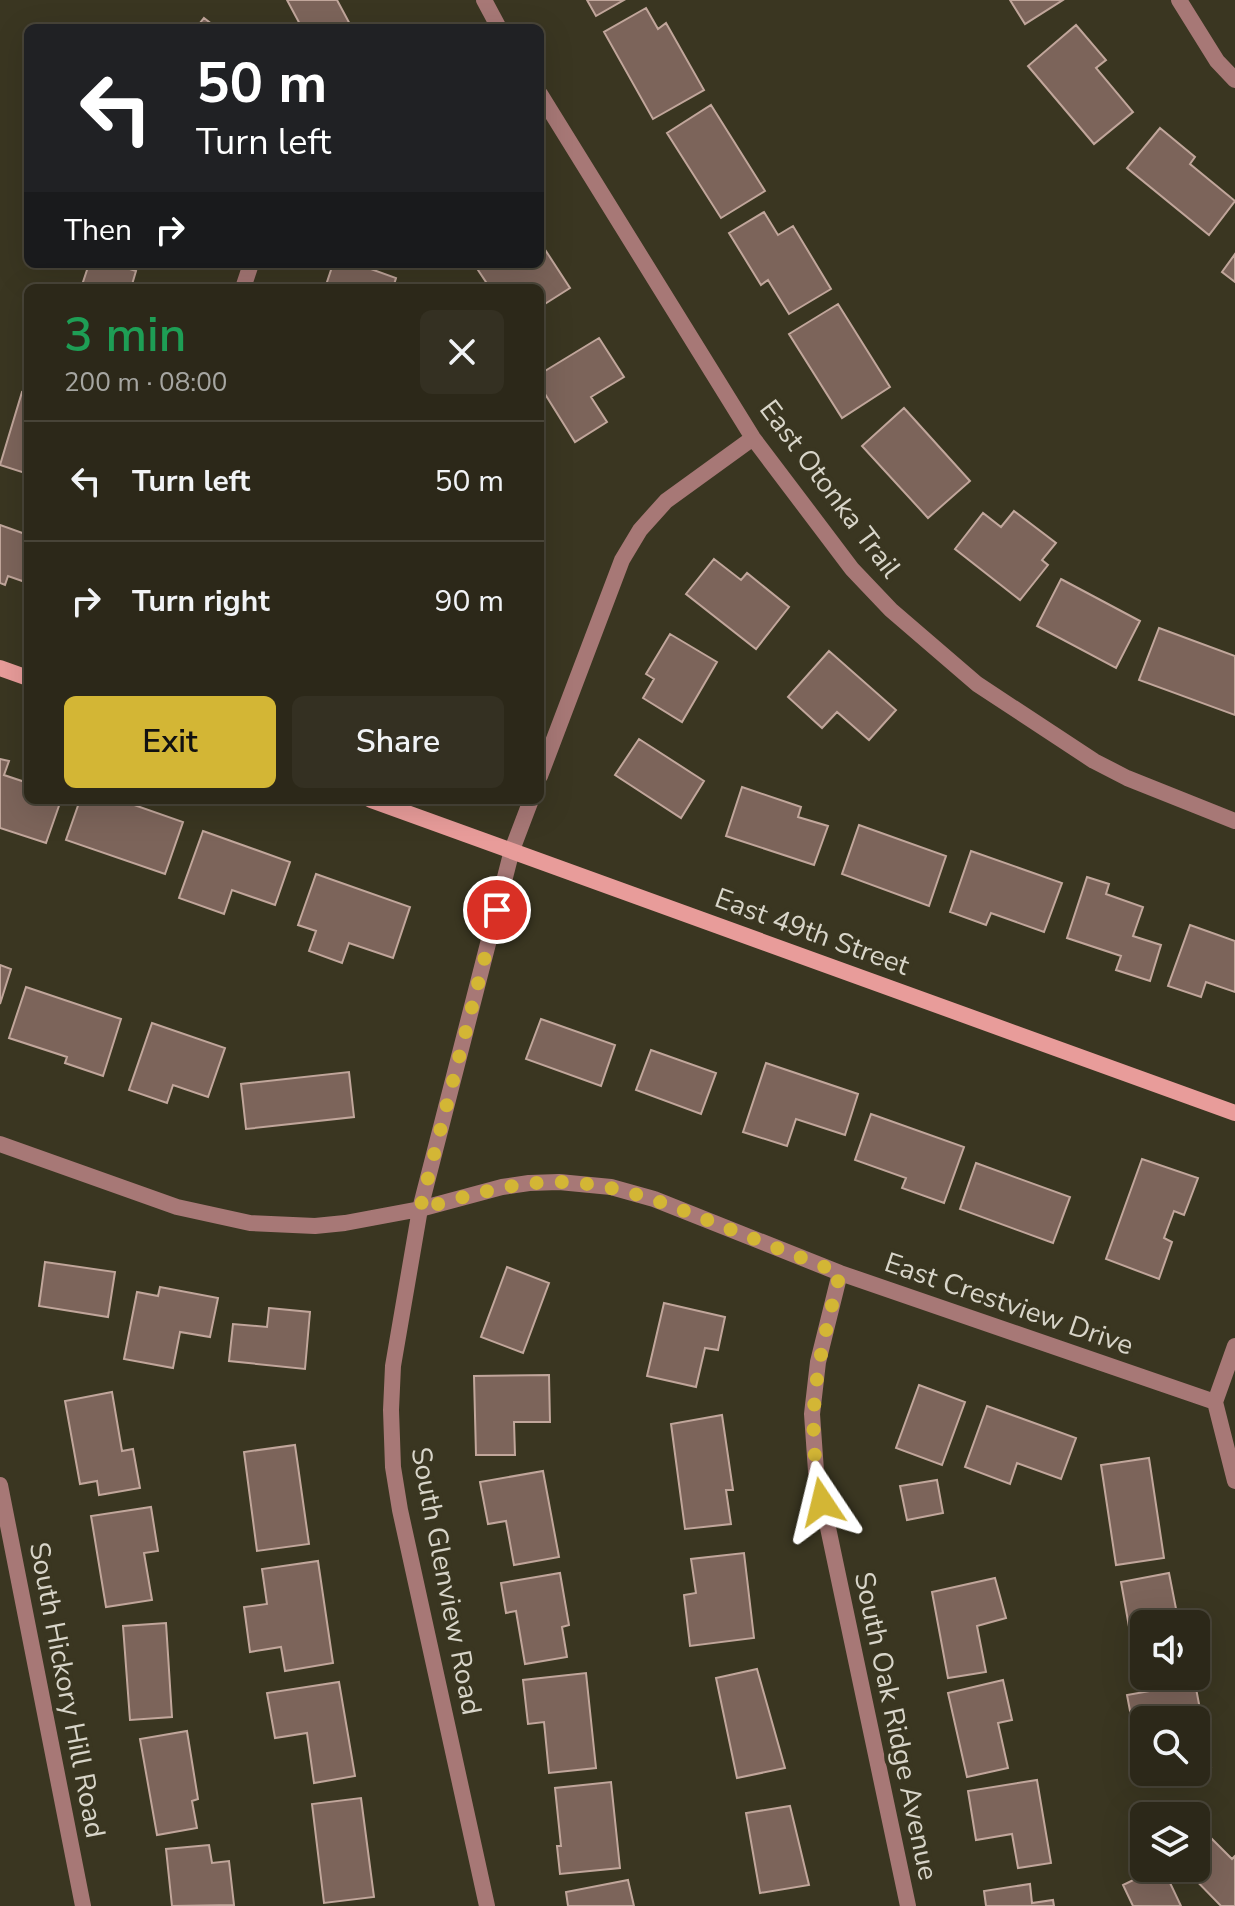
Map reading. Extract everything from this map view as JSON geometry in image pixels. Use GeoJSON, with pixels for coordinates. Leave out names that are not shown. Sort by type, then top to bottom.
{"type":"FeatureCollection","features":[{"type":"Feature","properties":{"kind":"street"},"geometry":{"type":"LineString","coordinates":[[484,0],[495,24]]}},
{"type":"Feature","properties":{"kind":"street"},"geometry":{"type":"LineString","coordinates":[[1179,0],[1217,61],[1235,80]]}},
{"type":"Feature","properties":{"kind":"street","name":"East Otonka Trail"},"geometry":{"type":"LineString","coordinates":[[544,100],[753,438],[852,569],[891,610],[977,684],[1094,761],[1127,778],[1235,821]]}},
{"type":"Feature","properties":{"kind":"street"},"geometry":{"type":"LineString","coordinates":[[544,765],[622,560],[640,530],[666,501],[753,438]]}},
{"type":"Feature","properties":{"kind":"street"},"geometry":{"type":"LineString","coordinates":[[0,668],[24,677]]}},
{"type":"Feature","properties":{"kind":"street","name":"East 49th Street"},"geometry":{"type":"LineString","coordinates":[[382,804],[1235,1113]]}},
{"type":"Feature","properties":{"kind":"street","name":"South Glenview Road"},"geometry":{"type":"LineString","coordinates":[[487,1906],[400,1510],[393,1467],[391,1410],[393,1366],[420,1209],[512,850],[529,804]]}},
{"type":"Feature","properties":{"kind":"street","name":"East Crestview Drive"},"geometry":{"type":"LineString","coordinates":[[0,1144],[177,1207],[250,1223],[315,1226],[345,1223],[529,1183],[559,1182],[611,1187],[654,1199],[840,1273],[1215,1402]]}},
{"type":"Feature","properties":{"kind":"street","name":"South Oak Ridge Avenue"},"geometry":{"type":"LineString","coordinates":[[840,1273],[818,1362],[812,1414],[816,1471],[908,1906]]}},
{"type":"Feature","properties":{"kind":"street"},"geometry":{"type":"LineString","coordinates":[[1235,1346],[1215,1402],[1235,1481]]}},
{"type":"Feature","properties":{"kind":"street","name":"South Hickory Hill Road"},"geometry":{"type":"LineString","coordinates":[[0,1485],[83,1906]]}},
{"type":"Feature","properties":{"kind":"building"},"geometry":{"type":"Polygon","coordinates":[[[287,0],[337,0],[350,24],[300,24],[287,0]]]}},
{"type":"Feature","properties":{"kind":"building"},"geometry":{"type":"Polygon","coordinates":[[[587,0],[624,0],[596,16],[587,0]]]}},
{"type":"Feature","properties":{"kind":"building"},"geometry":{"type":"Polygon","coordinates":[[[1010,0],[1063,0],[1025,24],[1010,0]]]}},
{"type":"Feature","properties":{"kind":"building"},"geometry":{"type":"Polygon","coordinates":[[[646,8],[658,29],[666,23],[704,90],[653,119],[604,32],[646,8]]]}},
{"type":"Feature","properties":{"kind":"building"},"geometry":{"type":"Polygon","coordinates":[[[1076,25],[1106,60],[1096,68],[1133,112],[1094,144],[1028,66],[1076,25]]]}},
{"type":"Feature","properties":{"kind":"building"},"geometry":{"type":"Polygon","coordinates":[[[711,105],[765,191],[721,218],[667,133],[711,105]]]}},
{"type":"Feature","properties":{"kind":"building"},"geometry":{"type":"Polygon","coordinates":[[[1160,128],[1195,157],[1190,164],[1235,201],[1209,235],[1127,168],[1160,128]]]}},
{"type":"Feature","properties":{"kind":"building"},"geometry":{"type":"Polygon","coordinates":[[[764,212],[778,235],[793,226],[831,289],[789,314],[768,280],[761,285],[729,233],[764,212]]]}},
{"type":"Feature","properties":{"kind":"building"},"geometry":{"type":"Polygon","coordinates":[[[544,248],[570,288],[544,304],[544,284],[487,284],[477,268],[544,268],[544,248]]]}},
{"type":"Feature","properties":{"kind":"building"},"geometry":{"type":"Polygon","coordinates":[[[1235,254],[1235,282],[1222,272],[1235,254]]]}},
{"type":"Feature","properties":{"kind":"building"},"geometry":{"type":"Polygon","coordinates":[[[88,268],[127,268],[136,271],[132,284],[82,284],[88,268]]]}},
{"type":"Feature","properties":{"kind":"building"},"geometry":{"type":"Polygon","coordinates":[[[332,268],[368,268],[396,278],[394,284],[326,284],[332,268]]]}},
{"type":"Feature","properties":{"kind":"building"},"geometry":{"type":"Polygon","coordinates":[[[838,304],[890,387],[842,418],[789,334],[838,304]]]}},
{"type":"Feature","properties":{"kind":"building"},"geometry":{"type":"Polygon","coordinates":[[[599,338],[624,377],[591,397],[607,422],[575,442],[544,392],[544,372],[599,338]]]}},
{"type":"Feature","properties":{"kind":"building"},"geometry":{"type":"Polygon","coordinates":[[[22,392],[24,473],[0,465],[22,392]]]}},
{"type":"Feature","properties":{"kind":"building"},"geometry":{"type":"Polygon","coordinates":[[[904,408],[970,481],[928,518],[862,446],[904,408]]]}},
{"type":"Feature","properties":{"kind":"building"},"geometry":{"type":"Polygon","coordinates":[[[1014,511],[1056,543],[1042,560],[1048,565],[1020,600],[955,549],[983,513],[1001,527],[1014,511]]]}},
{"type":"Feature","properties":{"kind":"building"},"geometry":{"type":"Polygon","coordinates":[[[0,525],[24,534],[24,582],[8,576],[5,585],[0,583],[0,525]]]}},
{"type":"Feature","properties":{"kind":"building"},"geometry":{"type":"Polygon","coordinates":[[[714,559],[741,580],[747,573],[789,607],[756,649],[686,594],[714,559]]]}},
{"type":"Feature","properties":{"kind":"building"},"geometry":{"type":"Polygon","coordinates":[[[1061,579],[1140,621],[1116,668],[1037,626],[1061,579]]]}},
{"type":"Feature","properties":{"kind":"building"},"geometry":{"type":"Polygon","coordinates":[[[1159,628],[1235,656],[1235,715],[1139,680],[1159,628]]]}},
{"type":"Feature","properties":{"kind":"building"},"geometry":{"type":"Polygon","coordinates":[[[670,634],[717,662],[682,722],[643,698],[654,679],[646,674],[670,634]]]}},
{"type":"Feature","properties":{"kind":"building"},"geometry":{"type":"Polygon","coordinates":[[[829,651],[896,710],[869,740],[837,712],[822,728],[788,697],[829,651]]]}},
{"type":"Feature","properties":{"kind":"building"},"geometry":{"type":"Polygon","coordinates":[[[639,739],[704,781],[681,818],[615,775],[639,739]]]}},
{"type":"Feature","properties":{"kind":"building"},"geometry":{"type":"Polygon","coordinates":[[[0,759],[9,761],[4,775],[24,782],[24,804],[60,804],[46,843],[0,828],[0,759]]]}},
{"type":"Feature","properties":{"kind":"building"},"geometry":{"type":"Polygon","coordinates":[[[742,787],[801,807],[798,817],[828,826],[814,865],[726,836],[742,787]]]}},
{"type":"Feature","properties":{"kind":"building"},"geometry":{"type":"Polygon","coordinates":[[[79,804],[131,804],[183,822],[165,874],[66,840],[79,804]]]}},
{"type":"Feature","properties":{"kind":"building"},"geometry":{"type":"Polygon","coordinates":[[[859,825],[946,856],[929,906],[842,874],[859,825]]]}},
{"type":"Feature","properties":{"kind":"building"},"geometry":{"type":"Polygon","coordinates":[[[203,831],[290,862],[275,905],[232,890],[224,914],[179,898],[203,831]]]}},
{"type":"Feature","properties":{"kind":"building"},"geometry":{"type":"Polygon","coordinates":[[[971,851],[1062,883],[1044,932],[991,913],[986,925],[950,912],[971,851]]]}},
{"type":"Feature","properties":{"kind":"building"},"geometry":{"type":"Polygon","coordinates":[[[316,874],[410,907],[393,958],[349,943],[342,963],[309,951],[316,931],[298,925],[316,874]]]}},
{"type":"Feature","properties":{"kind":"building"},"geometry":{"type":"Polygon","coordinates":[[[1087,877],[1109,884],[1106,894],[1143,907],[1133,936],[1161,945],[1150,981],[1116,970],[1121,956],[1067,938],[1087,877]]]}},
{"type":"Feature","properties":{"kind":"building"},"geometry":{"type":"Polygon","coordinates":[[[1190,925],[1235,941],[1235,992],[1206,982],[1201,997],[1168,986],[1190,925]]]}},
{"type":"Feature","properties":{"kind":"building"},"geometry":{"type":"Polygon","coordinates":[[[0,965],[11,969],[0,1004],[0,965]]]}},
{"type":"Feature","properties":{"kind":"building"},"geometry":{"type":"Polygon","coordinates":[[[26,987],[121,1019],[103,1076],[65,1063],[67,1057],[9,1038],[26,987]]]}},
{"type":"Feature","properties":{"kind":"building"},"geometry":{"type":"Polygon","coordinates":[[[541,1019],[615,1045],[601,1086],[526,1059],[541,1019]]]}},
{"type":"Feature","properties":{"kind":"building"},"geometry":{"type":"Polygon","coordinates":[[[152,1023],[225,1048],[208,1097],[173,1085],[167,1103],[129,1090],[152,1023]]]}},
{"type":"Feature","properties":{"kind":"building"},"geometry":{"type":"Polygon","coordinates":[[[651,1050],[716,1073],[701,1114],[636,1090],[651,1050]]]}},
{"type":"Feature","properties":{"kind":"building"},"geometry":{"type":"Polygon","coordinates":[[[766,1063],[858,1094],[845,1135],[796,1119],[787,1146],[743,1132],[766,1063]]]}},
{"type":"Feature","properties":{"kind":"building"},"geometry":{"type":"Polygon","coordinates":[[[349,1072],[354,1117],[246,1129],[241,1084],[349,1072]]]}},
{"type":"Feature","properties":{"kind":"building"},"geometry":{"type":"Polygon","coordinates":[[[871,1114],[964,1147],[944,1203],[902,1188],[906,1178],[855,1160],[871,1114]]]}},
{"type":"Feature","properties":{"kind":"building"},"geometry":{"type":"Polygon","coordinates":[[[1142,1159],[1198,1178],[1184,1215],[1174,1211],[1164,1238],[1172,1242],[1159,1279],[1106,1259],[1142,1159]]]}},
{"type":"Feature","properties":{"kind":"building"},"geometry":{"type":"Polygon","coordinates":[[[976,1163],[1070,1197],[1053,1243],[960,1209],[976,1163]]]}},
{"type":"Feature","properties":{"kind":"building"},"geometry":{"type":"Polygon","coordinates":[[[45,1262],[115,1272],[108,1317],[39,1306],[45,1262]]]}},
{"type":"Feature","properties":{"kind":"building"},"geometry":{"type":"Polygon","coordinates":[[[507,1267],[549,1283],[523,1353],[481,1337],[507,1267]]]}},
{"type":"Feature","properties":{"kind":"building"},"geometry":{"type":"Polygon","coordinates":[[[160,1287],[218,1298],[210,1337],[180,1332],[173,1368],[124,1359],[137,1292],[158,1296],[160,1287]]]}},
{"type":"Feature","properties":{"kind":"building"},"geometry":{"type":"Polygon","coordinates":[[[664,1303],[725,1317],[718,1350],[705,1348],[696,1387],[647,1376],[664,1303]]]}},
{"type":"Feature","properties":{"kind":"building"},"geometry":{"type":"Polygon","coordinates":[[[269,1308],[310,1312],[305,1369],[229,1361],[233,1324],[267,1327],[269,1308]]]}},
{"type":"Feature","properties":{"kind":"building"},"geometry":{"type":"Polygon","coordinates":[[[549,1375],[550,1422],[514,1422],[515,1455],[476,1455],[474,1376],[549,1375]]]}},
{"type":"Feature","properties":{"kind":"building"},"geometry":{"type":"Polygon","coordinates":[[[919,1385],[965,1402],[942,1465],[896,1448],[919,1385]]]}},
{"type":"Feature","properties":{"kind":"building"},"geometry":{"type":"Polygon","coordinates":[[[112,1392],[122,1451],[133,1449],[140,1488],[99,1495],[97,1481],[80,1484],[65,1401],[112,1392]]]}},
{"type":"Feature","properties":{"kind":"building"},"geometry":{"type":"Polygon","coordinates":[[[987,1406],[1076,1438],[1061,1479],[1017,1463],[1010,1484],[965,1467],[987,1406]]]}},
{"type":"Feature","properties":{"kind":"building"},"geometry":{"type":"Polygon","coordinates":[[[722,1415],[733,1490],[726,1490],[731,1524],[685,1529],[671,1424],[722,1415]]]}},
{"type":"Feature","properties":{"kind":"building"},"geometry":{"type":"Polygon","coordinates":[[[295,1445],[309,1544],[257,1551],[244,1452],[295,1445]]]}},
{"type":"Feature","properties":{"kind":"building"},"geometry":{"type":"Polygon","coordinates":[[[1149,1458],[1164,1558],[1116,1565],[1101,1465],[1149,1458]]]}},
{"type":"Feature","properties":{"kind":"building"},"geometry":{"type":"Polygon","coordinates":[[[543,1471],[559,1557],[514,1565],[506,1521],[488,1524],[480,1482],[543,1471]]]}},
{"type":"Feature","properties":{"kind":"building"},"geometry":{"type":"Polygon","coordinates":[[[937,1480],[943,1513],[907,1520],[900,1486],[937,1480]]]}},
{"type":"Feature","properties":{"kind":"building"},"geometry":{"type":"Polygon","coordinates":[[[151,1507],[158,1551],[144,1553],[152,1600],[106,1607],[91,1516],[151,1507]]]}},
{"type":"Feature","properties":{"kind":"building"},"geometry":{"type":"Polygon","coordinates":[[[744,1553],[754,1638],[690,1646],[684,1595],[696,1593],[691,1559],[744,1553]]]}},
{"type":"Feature","properties":{"kind":"building"},"geometry":{"type":"Polygon","coordinates":[[[318,1561],[333,1663],[285,1671],[281,1647],[250,1652],[244,1607],[267,1604],[262,1569],[318,1561]]]}},
{"type":"Feature","properties":{"kind":"building"},"geometry":{"type":"Polygon","coordinates":[[[560,1573],[569,1625],[562,1627],[567,1657],[525,1664],[516,1611],[506,1613],[501,1583],[560,1573]]]}},
{"type":"Feature","properties":{"kind":"building"},"geometry":{"type":"Polygon","coordinates":[[[1169,1573],[1176,1610],[1130,1610],[1130,1632],[1121,1582],[1169,1573]]]}},
{"type":"Feature","properties":{"kind":"building"},"geometry":{"type":"Polygon","coordinates":[[[995,1578],[1006,1618],[977,1626],[986,1672],[948,1678],[932,1592],[995,1578]]]}},
{"type":"Feature","properties":{"kind":"building"},"geometry":{"type":"Polygon","coordinates":[[[166,1623],[172,1717],[130,1720],[123,1626],[166,1623]]]}},
{"type":"Feature","properties":{"kind":"building"},"geometry":{"type":"Polygon","coordinates":[[[757,1669],[785,1768],[737,1778],[716,1678],[757,1669]]]}},
{"type":"Feature","properties":{"kind":"building"},"geometry":{"type":"Polygon","coordinates":[[[586,1673],[596,1768],[549,1773],[544,1722],[528,1724],[523,1680],[586,1673]]]}},
{"type":"Feature","properties":{"kind":"building"},"geometry":{"type":"Polygon","coordinates":[[[1003,1680],[1012,1720],[998,1723],[1008,1768],[967,1777],[948,1693],[1003,1680]]]}},
{"type":"Feature","properties":{"kind":"building"},"geometry":{"type":"Polygon","coordinates":[[[339,1682],[355,1776],[314,1783],[307,1733],[275,1738],[267,1693],[339,1682]]]}},
{"type":"Feature","properties":{"kind":"building"},"geometry":{"type":"Polygon","coordinates":[[[1155,1690],[1196,1690],[1199,1706],[1130,1706],[1130,1711],[1127,1695],[1155,1690]]]}},
{"type":"Feature","properties":{"kind":"building"},"geometry":{"type":"Polygon","coordinates":[[[187,1731],[198,1799],[192,1801],[197,1828],[157,1835],[140,1739],[187,1731]]]}},
{"type":"Feature","properties":{"kind":"building"},"geometry":{"type":"Polygon","coordinates":[[[1037,1780],[1051,1863],[1018,1868],[1012,1834],[976,1840],[968,1791],[1037,1780]]]}},
{"type":"Feature","properties":{"kind":"building"},"geometry":{"type":"Polygon","coordinates":[[[611,1782],[620,1868],[560,1874],[557,1846],[561,1846],[555,1788],[611,1782]]]}},
{"type":"Feature","properties":{"kind":"building"},"geometry":{"type":"Polygon","coordinates":[[[361,1798],[374,1897],[324,1903],[312,1804],[361,1798]]]}},
{"type":"Feature","properties":{"kind":"building"},"geometry":{"type":"Polygon","coordinates":[[[790,1806],[809,1885],[760,1893],[746,1813],[790,1806]]]}},
{"type":"Feature","properties":{"kind":"building"},"geometry":{"type":"Polygon","coordinates":[[[1210,1837],[1232,1859],[1235,1856],[1235,1906],[1221,1906],[1198,1882],[1210,1882],[1210,1837]]]}},
{"type":"Feature","properties":{"kind":"building"},"geometry":{"type":"Polygon","coordinates":[[[209,1845],[212,1863],[229,1861],[234,1905],[172,1906],[166,1849],[209,1845]]]}},
{"type":"Feature","properties":{"kind":"building"},"geometry":{"type":"Polygon","coordinates":[[[628,1880],[634,1906],[568,1906],[566,1892],[628,1880]]]}},
{"type":"Feature","properties":{"kind":"building"},"geometry":{"type":"Polygon","coordinates":[[[1130,1882],[1170,1882],[1181,1906],[1133,1906],[1123,1885],[1130,1882]]]}},
{"type":"Feature","properties":{"kind":"building"},"geometry":{"type":"Polygon","coordinates":[[[1030,1884],[1032,1903],[1053,1900],[1054,1906],[986,1906],[984,1891],[1030,1884]]]}},
{"type":"Feature","properties":{"kind":"route"},"geometry":{"type":"LineString","coordinates":[[497,910],[420,1209],[529,1183],[559,1182],[611,1187],[654,1199],[840,1273],[818,1362],[812,1414],[816,1471],[822,1502]]}}]}
